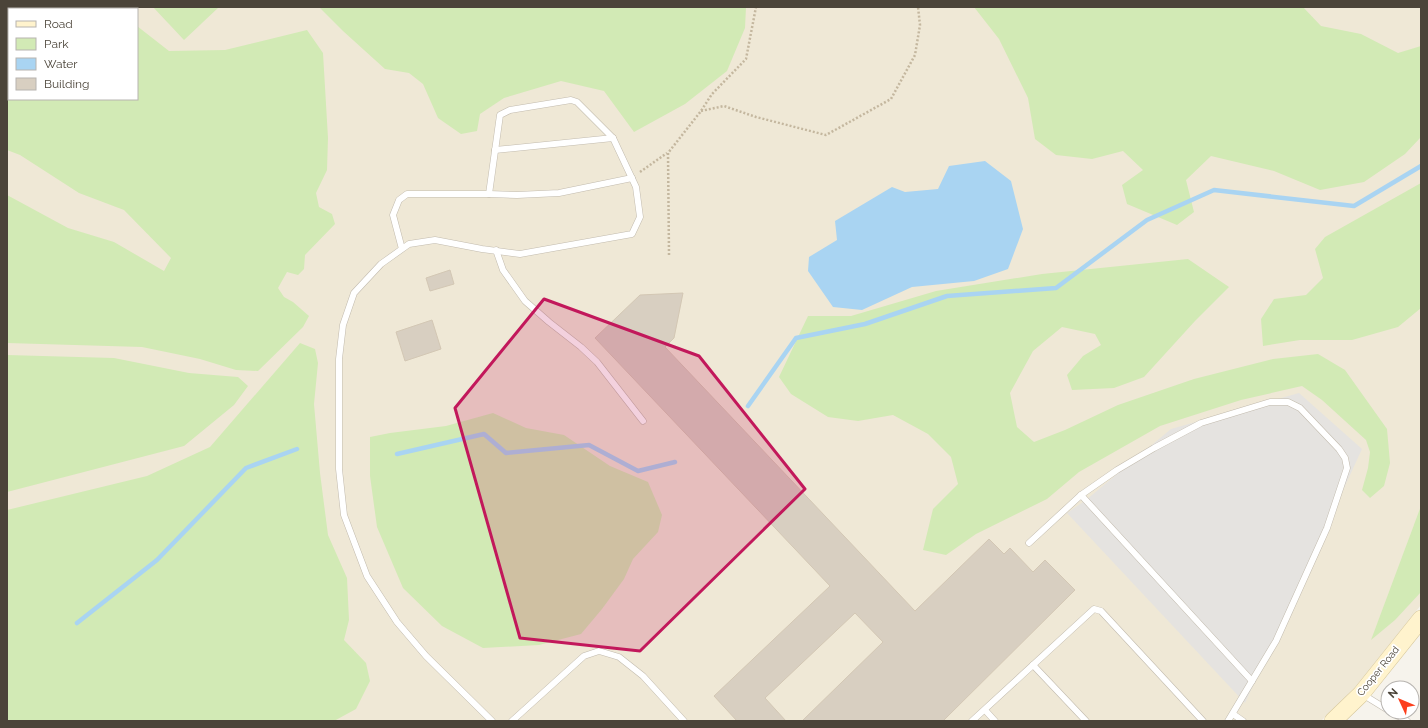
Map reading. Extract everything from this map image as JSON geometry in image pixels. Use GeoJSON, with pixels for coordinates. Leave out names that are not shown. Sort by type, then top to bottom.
{"type":"FeatureCollection","features":[{"type":"Feature","properties":{"kind":"street","name":"Cooper Road"},"geometry":{"type":"LineString","coordinates":[[1334,721],[1361,694],[1421,619]]}},
{"type":"Feature","properties":{"kind":"lane"},"geometry":{"type":"LineString","coordinates":[[489,194],[500,116],[510,110],[571,100],[577,102],[613,138],[636,187],[640,217],[632,234],[520,254],[434,240],[410,244],[381,264],[354,293],[343,325],[339,359],[339,469],[344,515],[367,576],[397,622],[426,656],[492,721]]}},
{"type":"Feature","properties":{"kind":"lane"},"geometry":{"type":"LineString","coordinates":[[495,150],[613,138]]}},
{"type":"Feature","properties":{"kind":"lane"},"geometry":{"type":"LineString","coordinates":[[402,249],[393,215],[399,200],[407,194],[517,195],[559,193],[632,178]]}},
{"type":"Feature","properties":{"kind":"lane"},"geometry":{"type":"LineString","coordinates":[[496,250],[503,270],[526,301],[597,362],[643,421]]}},
{"type":"Feature","properties":{"kind":"lane"},"geometry":{"type":"LineString","coordinates":[[1029,543],[1081,495],[1117,470],[1201,423],[1270,402],[1288,402],[1300,408],[1339,449],[1345,458],[1347,468],[1327,528],[1276,642],[1228,721]]}},
{"type":"Feature","properties":{"kind":"lane"},"geometry":{"type":"LineString","coordinates":[[1081,495],[1252,681]]}},
{"type":"Feature","properties":{"kind":"lane"},"geometry":{"type":"LineString","coordinates":[[972,721],[1094,609],[1101,611],[1203,721]]}},
{"type":"Feature","properties":{"kind":"lane"},"geometry":{"type":"LineString","coordinates":[[512,721],[584,656],[599,651],[619,657],[643,676],[684,721]]}},
{"type":"Feature","properties":{"kind":"lane"},"geometry":{"type":"LineString","coordinates":[[1034,665],[1086,721]]}},
{"type":"Feature","properties":{"kind":"lane"},"geometry":{"type":"LineString","coordinates":[[1361,694],[1380,705]]}},
{"type":"Feature","properties":{"kind":"lane"},"geometry":{"type":"LineString","coordinates":[[985,710],[995,721]]}},
{"type":"Feature","properties":{"kind":"lane"},"geometry":{"type":"LineString","coordinates":[[1233,714],[1243,721]]}},
{"type":"Feature","properties":{"kind":"path"},"geometry":{"type":"LineString","coordinates":[[632,178],[668,153],[701,111],[712,94],[746,59],[756,7]]}},
{"type":"Feature","properties":{"kind":"path"},"geometry":{"type":"LineString","coordinates":[[701,111],[724,106],[756,117],[826,135],[891,99],[915,55],[920,25],[918,7]]}},
{"type":"Feature","properties":{"kind":"path"},"geometry":{"type":"LineString","coordinates":[[668,153],[669,255]]}},
{"type":"Feature","properties":{"kind":"highlighted area"},"geometry":{"type":"Polygon","coordinates":[[[544,299],[699,356],[805,489],[640,651],[520,638],[455,408],[544,299]]]}},
{"type":"Feature","properties":{"kind":"shaded area"},"geometry":{"type":"Polygon","coordinates":[[[7,7],[1421,7],[1421,605],[1356,686],[1321,721],[7,720],[7,7]]]}},
{"type":"Feature","properties":{"kind":"shaded area"},"geometry":{"type":"Polygon","coordinates":[[[1299,393],[1362,449],[1245,703],[1067,513],[1086,500],[1171,429],[1299,393]]]}},
{"type":"Feature","properties":{"kind":"green space"},"geometry":{"type":"Polygon","coordinates":[[[7,7],[119,8],[8,8],[8,100],[138,100],[138,27],[169,51],[225,50],[307,30],[323,53],[328,138],[327,170],[316,193],[319,207],[332,214],[335,224],[305,255],[304,269],[298,275],[287,272],[278,288],[284,297],[293,302],[309,316],[303,327],[258,371],[236,370],[200,359],[142,347],[7,343],[7,195],[68,228],[114,242],[164,271],[171,258],[124,210],[79,193],[20,155],[7,150],[7,7]]]}},
{"type":"Feature","properties":{"kind":"green space"},"geometry":{"type":"Polygon","coordinates":[[[153,7],[219,7],[184,40],[153,7]]]}},
{"type":"Feature","properties":{"kind":"green space"},"geometry":{"type":"Polygon","coordinates":[[[319,7],[746,7],[745,28],[727,71],[685,104],[634,132],[604,91],[561,81],[504,98],[480,114],[477,131],[461,134],[438,118],[423,84],[409,73],[385,69],[319,7]]]}},
{"type":"Feature","properties":{"kind":"green space"},"geometry":{"type":"Polygon","coordinates":[[[974,7],[1303,7],[1321,26],[1361,34],[1398,53],[1421,46],[1421,137],[1405,154],[1364,182],[1320,190],[1274,171],[1211,156],[1186,180],[1194,212],[1177,225],[1127,204],[1122,185],[1143,170],[1123,151],[1092,159],[1056,155],[1035,139],[1028,98],[999,39],[974,7]]]}},
{"type":"Feature","properties":{"kind":"green space"},"geometry":{"type":"Polygon","coordinates":[[[1421,183],[1421,308],[1398,327],[1352,340],[1300,340],[1263,346],[1261,319],[1274,299],[1306,295],[1323,278],[1315,249],[1325,237],[1421,183]]]}},
{"type":"Feature","properties":{"kind":"green space"},"geometry":{"type":"Polygon","coordinates":[[[1188,259],[1229,287],[1195,321],[1144,377],[1114,388],[1072,390],[1067,375],[1083,356],[1101,345],[1095,334],[1062,327],[1033,351],[1010,393],[1017,427],[1034,442],[1065,430],[1118,405],[1194,379],[1273,359],[1318,354],[1345,370],[1387,429],[1390,463],[1384,486],[1370,498],[1362,490],[1368,468],[1370,452],[1366,440],[1322,400],[1302,386],[1241,400],[1160,426],[1079,472],[1047,499],[976,534],[946,555],[923,550],[933,509],[958,484],[951,457],[928,434],[893,415],[858,421],[828,417],[791,394],[779,377],[808,316],[851,316],[936,291],[1042,274],[1188,259]]]}},
{"type":"Feature","properties":{"kind":"green space"},"geometry":{"type":"Polygon","coordinates":[[[300,343],[315,349],[318,363],[314,404],[320,473],[328,535],[347,578],[349,620],[344,640],[366,663],[370,681],[356,709],[334,721],[7,721],[7,510],[147,476],[210,447],[300,343]]]}},
{"type":"Feature","properties":{"kind":"green space"},"geometry":{"type":"Polygon","coordinates":[[[7,355],[114,358],[189,373],[238,377],[248,386],[234,405],[184,446],[7,492],[7,355]]]}},
{"type":"Feature","properties":{"kind":"green space"},"geometry":{"type":"Polygon","coordinates":[[[493,413],[526,428],[564,435],[610,466],[648,482],[662,515],[658,532],[633,559],[624,579],[581,634],[539,645],[483,648],[442,626],[403,588],[377,527],[370,476],[370,437],[446,426],[493,413]]]}},
{"type":"Feature","properties":{"kind":"green space"},"geometry":{"type":"Polygon","coordinates":[[[1421,506],[1421,592],[1395,620],[1371,640],[1421,506]]]}},
{"type":"Feature","properties":{"kind":"water"},"geometry":{"type":"Polygon","coordinates":[[[985,161],[1011,181],[1023,229],[1008,269],[974,281],[912,287],[862,310],[833,307],[808,271],[809,257],[837,240],[835,221],[892,187],[905,192],[938,189],[949,166],[985,161]]]}},
{"type":"Feature","properties":{"kind":"building"},"geometry":{"type":"Polygon","coordinates":[[[450,270],[454,284],[430,291],[426,278],[450,270]]]}},
{"type":"Feature","properties":{"kind":"building"},"geometry":{"type":"Polygon","coordinates":[[[683,293],[674,338],[665,347],[915,611],[989,539],[1004,554],[1010,548],[1033,572],[1045,560],[1075,590],[943,721],[802,721],[883,642],[855,613],[765,698],[786,721],[737,721],[714,696],[830,586],[595,338],[640,295],[683,293]]]}},
{"type":"Feature","properties":{"kind":"building"},"geometry":{"type":"Polygon","coordinates":[[[432,320],[441,349],[405,361],[396,332],[432,320]]]}},
{"type":"Feature","properties":{"kind":"waterway"},"geometry":{"type":"LineString","coordinates":[[748,406],[796,338],[865,324],[947,296],[1056,288],[1147,220],[1214,190],[1354,206],[1421,166]]}},
{"type":"Feature","properties":{"kind":"waterway"},"geometry":{"type":"LineString","coordinates":[[397,454],[484,434],[506,453],[589,445],[638,471],[675,462]]}},
{"type":"Feature","properties":{"kind":"waterway"},"geometry":{"type":"LineString","coordinates":[[77,623],[157,560],[246,468],[297,449]]}}]}
